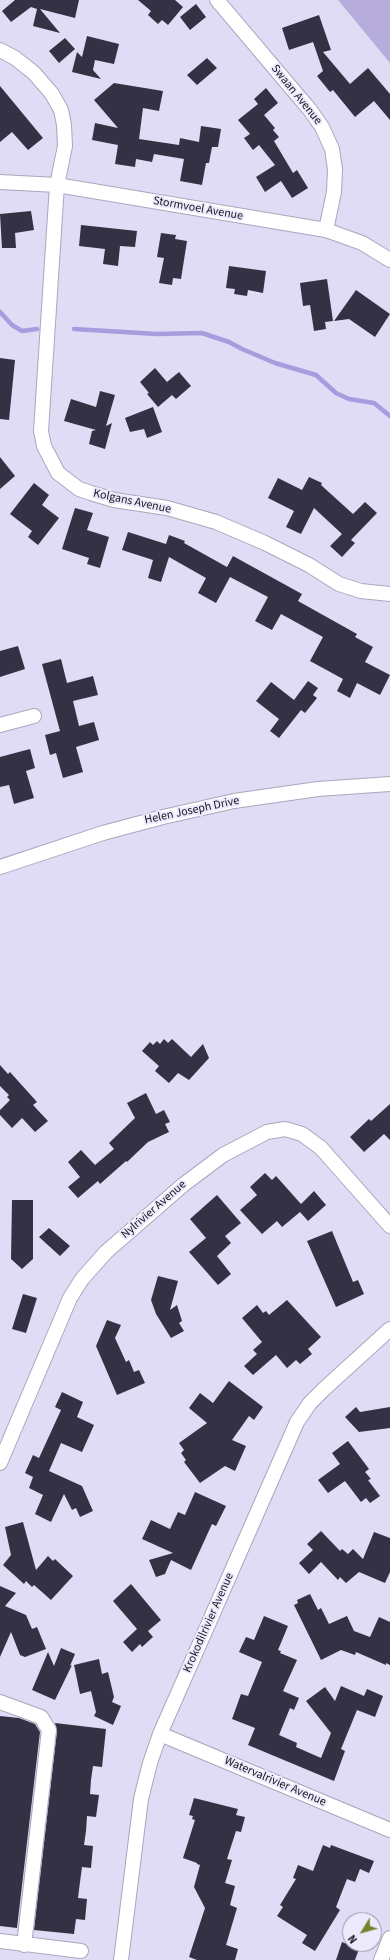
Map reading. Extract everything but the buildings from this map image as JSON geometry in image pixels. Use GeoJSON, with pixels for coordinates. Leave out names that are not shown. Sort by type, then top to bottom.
{"type":"FeatureCollection","features":[{"type":"Feature","properties":{"kind":"street","name":"Swaan Avenue"},"geometry":{"type":"LineString","coordinates":[[217,0],[310,110],[322,127],[332,149],[335,170],[334,192],[326,230]]}},
{"type":"Feature","properties":{"kind":"street","name":"Kolgans Avenue"},"geometry":{"type":"LineString","coordinates":[[0,50],[15,58],[34,73],[52,94],[61,110],[64,125],[65,146],[57,186],[42,431],[44,446],[58,473],[79,489],[91,493],[114,500],[167,508],[216,522],[266,543],[309,565],[339,584],[361,591],[390,594]]}},
{"type":"Feature","properties":{"kind":"street","name":"Stormvoel Avenue"},"geometry":{"type":"LineString","coordinates":[[0,182],[57,186],[326,230],[362,243],[390,260]]}},
{"type":"Feature","properties":{"kind":"street"},"geometry":{"type":"LineString","coordinates":[[0,724],[34,716]]}},
{"type":"Feature","properties":{"kind":"street","name":"Helen Joseph Drive"},"geometry":{"type":"LineString","coordinates":[[0,867],[103,833],[163,817],[227,803],[318,789],[390,784]]}},
{"type":"Feature","properties":{"kind":"street","name":"Nylrivier Avenue"},"geometry":{"type":"LineString","coordinates":[[0,1463],[70,1298],[82,1279],[94,1264],[183,1185],[223,1155],[267,1132],[285,1129],[302,1134],[321,1148],[390,1226]]}},
{"type":"Feature","properties":{"kind":"street","name":"Krokodilrivier Avenue"},"geometry":{"type":"LineString","coordinates":[[122,1960],[141,1799],[150,1763],[160,1734],[297,1422],[310,1403],[324,1389],[390,1329]]}},
{"type":"Feature","properties":{"kind":"street"},"geometry":{"type":"LineString","coordinates":[[0,1702],[40,1717],[49,1730],[24,1945]]}},
{"type":"Feature","properties":{"kind":"street","name":"Watervalrivier Avenue"},"geometry":{"type":"LineString","coordinates":[[160,1734],[390,1830]]}},
{"type":"Feature","properties":{"kind":"street"},"geometry":{"type":"LineString","coordinates":[[381,1960],[390,1938]]}},
{"type":"Feature","properties":{"kind":"street"},"geometry":{"type":"LineString","coordinates":[[0,1941],[81,1952]]}},
{"type":"Feature","properties":{"kind":"shaded area"},"geometry":{"type":"Polygon","coordinates":[[[338,0],[390,0],[390,63],[338,0]]]}},
{"type":"Feature","properties":{"kind":"waterway"},"geometry":{"type":"LineString","coordinates":[[0,312],[12,325],[22,331],[37,329]]}},
{"type":"Feature","properties":{"kind":"waterway"},"geometry":{"type":"LineString","coordinates":[[74,329],[157,334],[202,333],[229,342],[275,363],[316,375],[336,393],[349,399],[374,403],[390,416]]}}]}
